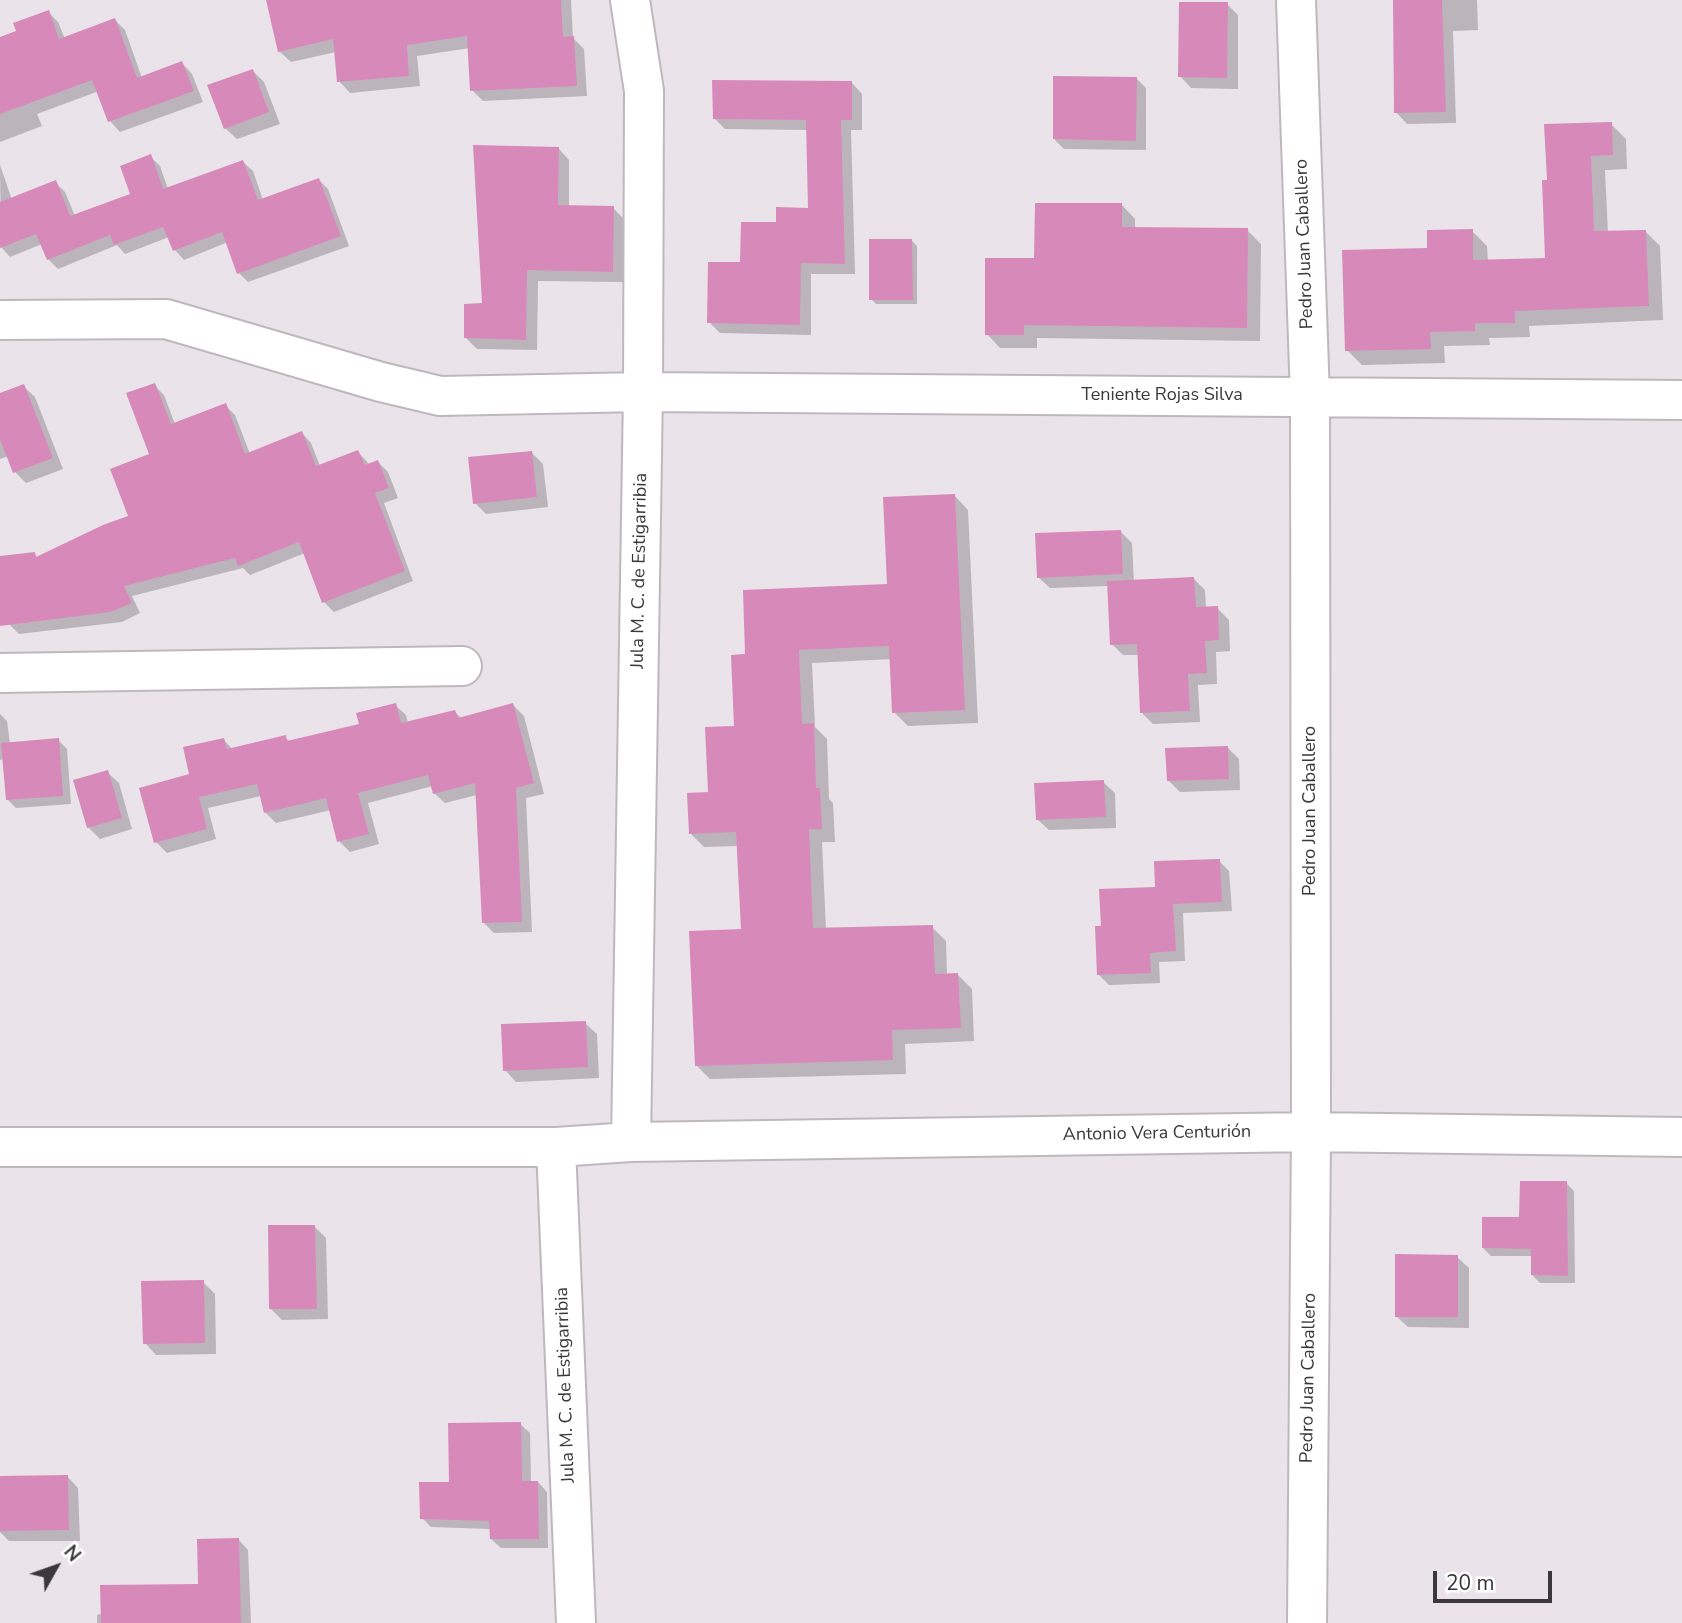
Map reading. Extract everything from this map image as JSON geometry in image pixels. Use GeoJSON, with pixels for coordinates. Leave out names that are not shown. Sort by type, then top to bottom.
{"type":"FeatureCollection","features":[{"type":"Feature","properties":{"kind":"street","name":"Jula M. C. de Estigarribia"},"geometry":{"type":"LineString","coordinates":[[630,0],[644,91],[643,392],[631,1142]]}},
{"type":"Feature","properties":{"kind":"street","name":"Pedro Juan Caballero"},"geometry":{"type":"LineString","coordinates":[[1296,0],[1310,397],[1311,1132],[1307,1623]]}},
{"type":"Feature","properties":{"kind":"street","name":"Teniente Rojas Silva"},"geometry":{"type":"LineString","coordinates":[[0,320],[166,319],[381,382],[440,396],[643,392],[1682,400]]}},
{"type":"Feature","properties":{"kind":"street"},"geometry":{"type":"LineString","coordinates":[[0,673],[462,666]]}},
{"type":"Feature","properties":{"kind":"street","name":"Antonio Vera Centurión"},"geometry":{"type":"LineString","coordinates":[[0,1147],[556,1147],[631,1142],[1311,1132],[1682,1137]]}},
{"type":"Feature","properties":{"kind":"street","name":"Jula M. C. de Estigarribia"},"geometry":{"type":"LineString","coordinates":[[556,1147],[576,1623]]}},
{"type":"Feature","properties":{"kind":"building"},"geometry":{"type":"Polygon","coordinates":[[[266,0],[561,0],[563,37],[574,36],[577,86],[470,91],[467,36],[407,45],[409,76],[337,82],[333,39],[278,52],[266,0]]]}},
{"type":"Feature","properties":{"kind":"building"},"geometry":{"type":"Polygon","coordinates":[[[1393,0],[1442,0],[1446,112],[1394,113],[1393,0]]]}},
{"type":"Feature","properties":{"kind":"building"},"geometry":{"type":"Polygon","coordinates":[[[1179,2],[1228,2],[1227,78],[1178,77],[1179,2]]]}},
{"type":"Feature","properties":{"kind":"building"},"geometry":{"type":"Polygon","coordinates":[[[49,10],[59,39],[115,18],[137,78],[182,61],[194,91],[108,122],[92,80],[0,114],[0,37],[16,31],[13,23],[49,10]]]}},
{"type":"Feature","properties":{"kind":"building"},"geometry":{"type":"Polygon","coordinates":[[[253,69],[269,112],[224,129],[207,85],[253,69]]]}},
{"type":"Feature","properties":{"kind":"building"},"geometry":{"type":"Polygon","coordinates":[[[1053,76],[1137,77],[1136,141],[1053,139],[1053,76]]]}},
{"type":"Feature","properties":{"kind":"building"},"geometry":{"type":"Polygon","coordinates":[[[712,80],[852,81],[852,120],[841,120],[845,264],[801,263],[800,325],[707,323],[708,262],[740,262],[741,222],[776,222],[776,207],[808,208],[806,120],[713,119],[712,80]]]}},
{"type":"Feature","properties":{"kind":"building"},"geometry":{"type":"Polygon","coordinates":[[[1612,122],[1613,155],[1591,156],[1594,231],[1646,230],[1649,306],[1515,311],[1515,323],[1475,323],[1475,331],[1430,332],[1431,349],[1345,351],[1342,250],[1427,248],[1427,230],[1473,229],[1473,260],[1545,258],[1542,180],[1547,180],[1544,124],[1612,122]]]}},
{"type":"Feature","properties":{"kind":"building"},"geometry":{"type":"Polygon","coordinates":[[[473,145],[559,147],[558,205],[614,206],[613,272],[527,270],[526,340],[464,338],[464,304],[482,303],[473,145]]]}},
{"type":"Feature","properties":{"kind":"building"},"geometry":{"type":"Polygon","coordinates":[[[151,154],[163,189],[243,160],[258,200],[319,178],[341,236],[237,274],[222,232],[173,251],[163,227],[114,245],[110,235],[47,260],[36,234],[0,248],[0,202],[56,180],[70,216],[130,194],[120,166],[151,154]]]}},
{"type":"Feature","properties":{"kind":"building"},"geometry":{"type":"Polygon","coordinates":[[[1035,203],[1122,203],[1122,227],[1248,228],[1247,328],[1024,325],[1024,335],[985,335],[985,258],[1034,258],[1035,203]]]}},
{"type":"Feature","properties":{"kind":"building"},"geometry":{"type":"Polygon","coordinates":[[[869,239],[912,239],[913,300],[869,300],[869,239]]]}},
{"type":"Feature","properties":{"kind":"building"},"geometry":{"type":"Polygon","coordinates":[[[155,383],[171,424],[226,403],[245,454],[302,431],[316,466],[358,450],[365,465],[378,460],[389,488],[375,493],[405,571],[322,603],[299,542],[238,566],[235,558],[124,586],[132,603],[111,612],[0,626],[0,556],[35,552],[36,557],[128,516],[110,469],[149,454],[126,393],[155,383]]]}},
{"type":"Feature","properties":{"kind":"building"},"geometry":{"type":"Polygon","coordinates":[[[24,384],[53,458],[13,473],[0,439],[0,393],[24,384]]]}},
{"type":"Feature","properties":{"kind":"building"},"geometry":{"type":"Polygon","coordinates":[[[532,451],[537,497],[473,504],[468,457],[532,451]]]}},
{"type":"Feature","properties":{"kind":"building"},"geometry":{"type":"Polygon","coordinates":[[[955,494],[965,710],[892,713],[889,646],[799,650],[802,724],[814,723],[816,788],[820,788],[822,829],[809,829],[813,928],[933,925],[935,974],[958,973],[961,1028],[892,1030],[893,1060],[695,1066],[689,931],[741,929],[736,832],[689,834],[687,793],[708,792],[705,727],[734,726],[731,655],[745,654],[743,590],[887,584],[883,497],[955,494]]]}},
{"type":"Feature","properties":{"kind":"building"},"geometry":{"type":"Polygon","coordinates":[[[1121,530],[1123,574],[1037,578],[1035,533],[1121,530]]]}},
{"type":"Feature","properties":{"kind":"building"},"geometry":{"type":"Polygon","coordinates":[[[1194,577],[1196,607],[1218,606],[1219,640],[1205,641],[1207,673],[1188,674],[1190,711],[1140,713],[1137,644],[1110,645],[1107,581],[1194,577]]]}},
{"type":"Feature","properties":{"kind":"building"},"geometry":{"type":"Polygon","coordinates":[[[396,703],[401,723],[455,710],[458,718],[513,703],[534,783],[516,788],[522,922],[482,923],[475,783],[433,794],[428,775],[358,793],[369,834],[337,842],[326,798],[264,813],[257,784],[199,797],[207,829],[154,843],[139,788],[189,774],[183,747],[224,738],[227,749],[286,735],[287,741],[359,724],[356,713],[396,703]]]}},
{"type":"Feature","properties":{"kind":"building"},"geometry":{"type":"Polygon","coordinates":[[[59,738],[63,796],[6,800],[1,743],[59,738]]]}},
{"type":"Feature","properties":{"kind":"building"},"geometry":{"type":"Polygon","coordinates":[[[1228,746],[1229,779],[1167,781],[1165,748],[1228,746]]]}},
{"type":"Feature","properties":{"kind":"building"},"geometry":{"type":"Polygon","coordinates":[[[108,770],[122,818],[87,828],[73,780],[108,770]]]}},
{"type":"Feature","properties":{"kind":"building"},"geometry":{"type":"Polygon","coordinates":[[[1104,780],[1106,817],[1036,820],[1034,783],[1104,780]]]}},
{"type":"Feature","properties":{"kind":"building"},"geometry":{"type":"Polygon","coordinates":[[[1220,859],[1222,902],[1173,904],[1176,951],[1150,953],[1151,973],[1097,975],[1095,926],[1101,926],[1099,889],[1155,887],[1154,861],[1220,859]]]}},
{"type":"Feature","properties":{"kind":"building"},"geometry":{"type":"Polygon","coordinates":[[[586,1021],[588,1067],[503,1071],[501,1024],[586,1021]]]}},
{"type":"Feature","properties":{"kind":"building"},"geometry":{"type":"Polygon","coordinates":[[[1520,1181],[1567,1181],[1568,1276],[1531,1275],[1531,1249],[1482,1248],[1482,1217],[1519,1217],[1520,1181]]]}},
{"type":"Feature","properties":{"kind":"building"},"geometry":{"type":"Polygon","coordinates":[[[268,1225],[315,1225],[317,1309],[269,1309],[268,1225]]]}},
{"type":"Feature","properties":{"kind":"building"},"geometry":{"type":"Polygon","coordinates":[[[1395,1254],[1458,1255],[1458,1317],[1395,1317],[1395,1254]]]}},
{"type":"Feature","properties":{"kind":"building"},"geometry":{"type":"Polygon","coordinates":[[[204,1280],[205,1343],[143,1344],[141,1281],[204,1280]]]}},
{"type":"Feature","properties":{"kind":"building"},"geometry":{"type":"Polygon","coordinates":[[[521,1422],[522,1481],[538,1481],[539,1539],[490,1539],[489,1521],[420,1519],[419,1482],[449,1482],[448,1423],[521,1422]]]}},
{"type":"Feature","properties":{"kind":"building"},"geometry":{"type":"Polygon","coordinates":[[[68,1475],[69,1530],[0,1531],[0,1476],[68,1475]]]}},
{"type":"Feature","properties":{"kind":"building"},"geometry":{"type":"Polygon","coordinates":[[[239,1538],[241,1623],[101,1623],[100,1585],[198,1584],[197,1539],[239,1538]]]}}]}
